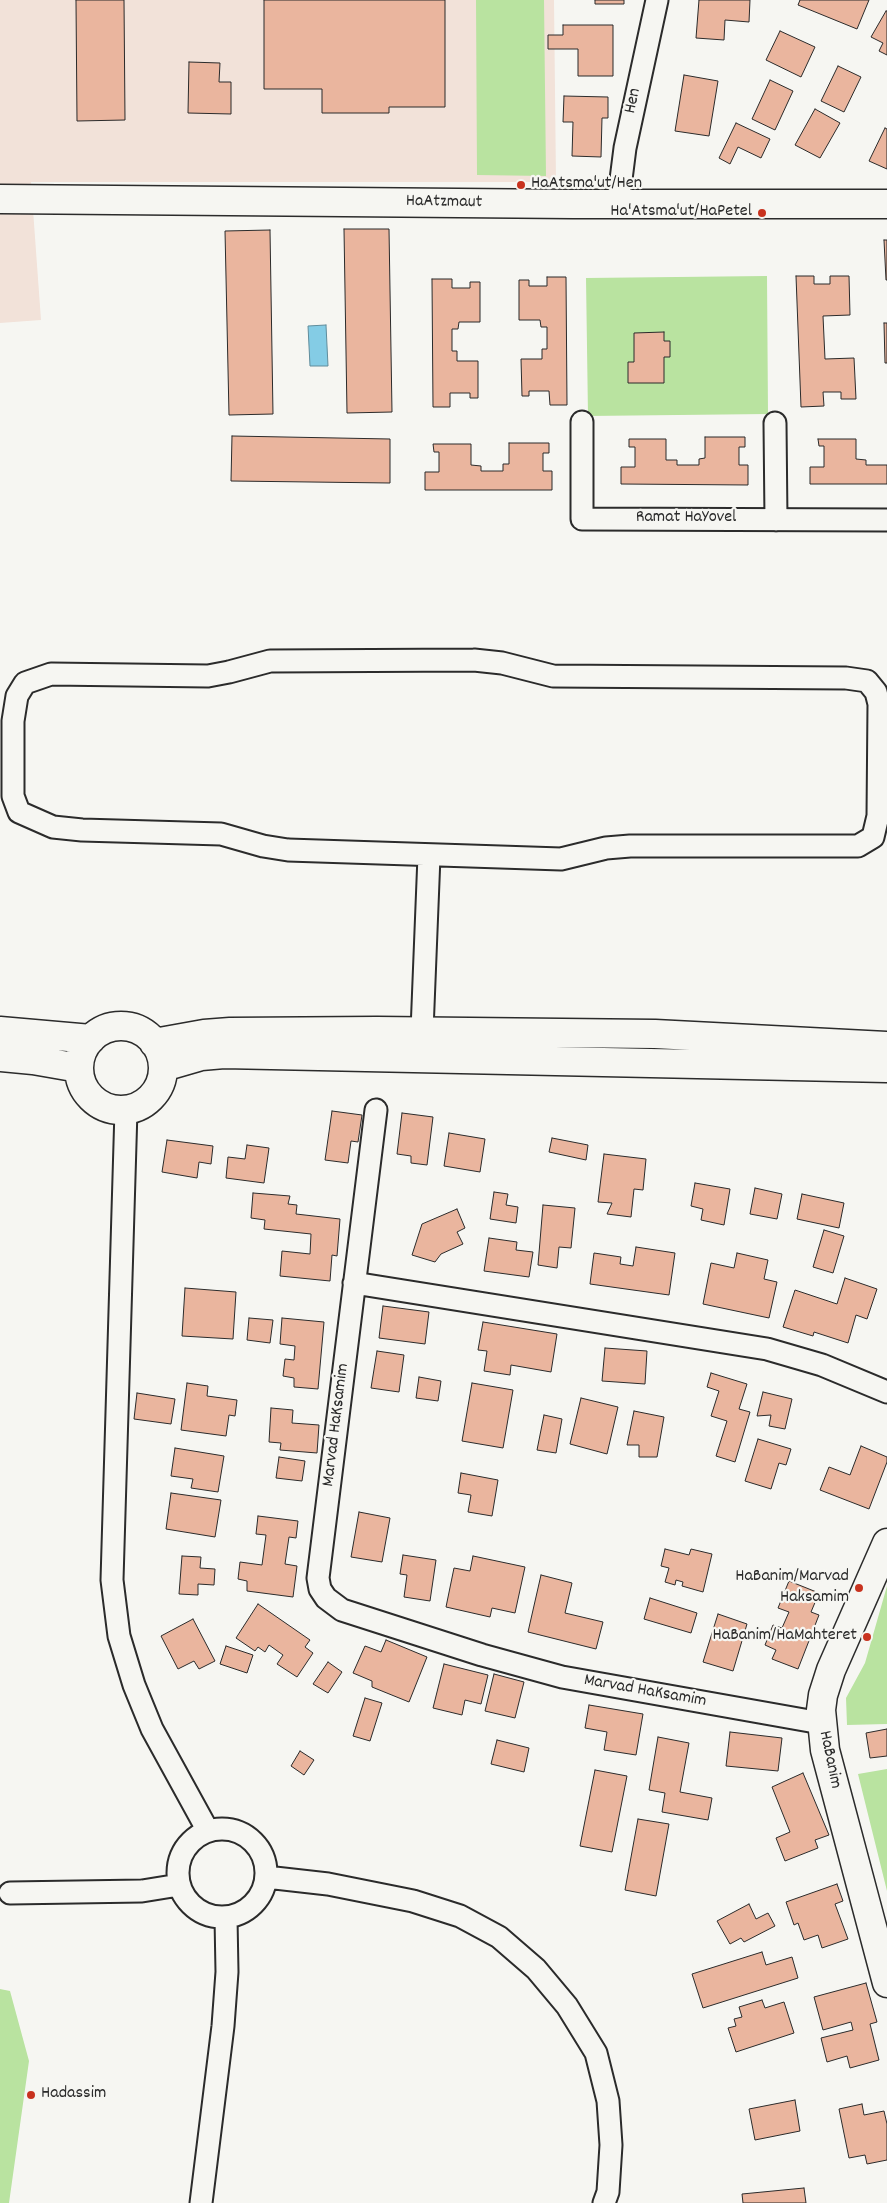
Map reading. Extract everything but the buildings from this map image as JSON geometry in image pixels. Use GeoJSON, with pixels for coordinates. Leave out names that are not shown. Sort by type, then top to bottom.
{"type":"FeatureCollection","features":[{"type":"Feature","properties":{"kind":"street","name":"Hen"},"geometry":{"type":"LineString","coordinates":[[618,203],[625,148],[657,0]]}},
{"type":"Feature","properties":{"kind":"street","name":"HaAtzmaut"},"geometry":{"type":"LineString","coordinates":[[0,199],[887,204]]}},
{"type":"Feature","properties":{"kind":"street","name":"Ramat HaYovel"},"geometry":{"type":"LineString","coordinates":[[582,422],[582,519],[887,520]]}},
{"type":"Feature","properties":{"kind":"street"},"geometry":{"type":"LineString","coordinates":[[776,423],[776,520]]}},
{"type":"Feature","properties":{"kind":"street"},"geometry":{"type":"LineString","coordinates":[[270,660],[474,660],[502,663],[553,676],[846,678],[867,680],[876,692],[879,704],[878,816],[873,837],[858,846],[630,846],[606,848],[560,859],[429,856],[288,850],[264,846],[221,834],[82,830],[53,827],[34,820],[19,812],[12,796],[13,721],[17,696],[25,683],[50,674],[208,676],[270,660]]}},
{"type":"Feature","properties":{"kind":"street"},"geometry":{"type":"LineString","coordinates":[[422,1031],[429,856]]}},
{"type":"Feature","properties":{"kind":"street"},"geometry":{"type":"LineString","coordinates":[[123,1026],[137,1030],[158,1055],[162,1079],[156,1092],[142,1104],[126,1110],[106,1108],[96,1103],[86,1092],[78,1072],[84,1048],[96,1034],[109,1027],[123,1026]]}},
{"type":"Feature","properties":{"kind":"street"},"geometry":{"type":"LineString","coordinates":[[0,1031],[91,1039]]}},
{"type":"Feature","properties":{"kind":"street"},"geometry":{"type":"LineString","coordinates":[[158,1055],[230,1032],[422,1031],[655,1034],[887,1046]]}},
{"type":"Feature","properties":{"kind":"street"},"geometry":{"type":"LineString","coordinates":[[158,1055],[201,1056],[224,1054],[887,1068]]}},
{"type":"Feature","properties":{"kind":"street"},"geometry":{"type":"LineString","coordinates":[[0,1057],[33,1060],[79,1068]]}},
{"type":"Feature","properties":{"kind":"street"},"geometry":{"type":"LineString","coordinates":[[126,1110],[112,1580],[119,1636],[134,1685],[152,1729],[208,1831]]}},
{"type":"Feature","properties":{"kind":"street","name":"Marvad HaKsamim"},"geometry":{"type":"LineString","coordinates":[[376,1110],[318,1578],[320,1589],[330,1602],[342,1610],[441,1643],[562,1677],[821,1723]]}},
{"type":"Feature","properties":{"kind":"street"},"geometry":{"type":"LineString","coordinates":[[354,1283],[767,1349],[822,1365],[887,1392]]}},
{"type":"Feature","properties":{"kind":"street","name":"HaBanim"},"geometry":{"type":"LineString","coordinates":[[887,1543],[831,1670],[823,1696],[821,1723],[825,1750],[887,1983]]}},
{"type":"Feature","properties":{"kind":"street"},"geometry":{"type":"LineString","coordinates":[[220,1829],[236,1830],[250,1838],[260,1850],[267,1868],[266,1877],[265,1887],[256,1903],[250,1909],[236,1916],[226,1918],[210,1917],[196,1909],[186,1899],[179,1885],[178,1871],[182,1856],[188,1845],[200,1835],[208,1831],[220,1829]]}},
{"type":"Feature","properties":{"kind":"street"},"geometry":{"type":"LineString","coordinates":[[266,1877],[328,1884],[413,1901],[460,1916],[500,1937],[536,1970],[567,2006],[596,2053],[608,2101],[611,2145],[608,2192],[604,2203]]}},
{"type":"Feature","properties":{"kind":"street"},"geometry":{"type":"LineString","coordinates":[[10,1893],[142,1891],[179,1885]]}},
{"type":"Feature","properties":{"kind":"street"},"geometry":{"type":"LineString","coordinates":[[201,2203],[223,2026],[227,1972],[226,1918]]}},
{"type":"Feature","properties":{"kind":"shaded area"},"geometry":{"type":"Polygon","coordinates":[[[0,0],[554,0],[556,182],[31,182],[41,320],[0,323],[0,0]]]}},
{"type":"Feature","properties":{"kind":"green space"},"geometry":{"type":"Polygon","coordinates":[[[476,0],[544,0],[546,176],[477,175],[476,0]]]}},
{"type":"Feature","properties":{"kind":"green space"},"geometry":{"type":"Polygon","coordinates":[[[767,276],[768,414],[588,416],[586,278],[767,276]]]}},
{"type":"Feature","properties":{"kind":"green space"},"geometry":{"type":"Polygon","coordinates":[[[887,1586],[887,1724],[847,1725],[846,1698],[865,1663],[887,1586]]]}},
{"type":"Feature","properties":{"kind":"green space"},"geometry":{"type":"Polygon","coordinates":[[[887,1769],[887,1891],[858,1774],[887,1769]]]}},
{"type":"Feature","properties":{"kind":"green space"},"geometry":{"type":"Polygon","coordinates":[[[0,1989],[10,1991],[29,2061],[9,2203],[0,2203],[0,1989]]]}},
{"type":"Feature","properties":{"kind":"water"},"geometry":{"type":"Polygon","coordinates":[[[326,325],[328,366],[310,366],[308,326],[326,325]]]}},
{"type":"Feature","properties":{"kind":"place","name":"HaAtsma'ut/Hen"},"geometry":{"type":"Point","coordinates":[521,185]}},
{"type":"Feature","properties":{"kind":"place","name":"Ha'Atsma'ut/HaPetel"},"geometry":{"type":"Point","coordinates":[762,213]}},
{"type":"Feature","properties":{"kind":"place","name":"HaBanim/Marvad Haksamim"},"geometry":{"type":"Point","coordinates":[859,1588]}},
{"type":"Feature","properties":{"kind":"place","name":"HaBanim/HaMahteret"},"geometry":{"type":"Point","coordinates":[867,1637]}},
{"type":"Feature","properties":{"kind":"place","name":"Hadassim"},"geometry":{"type":"Point","coordinates":[31,2095]}}]}
